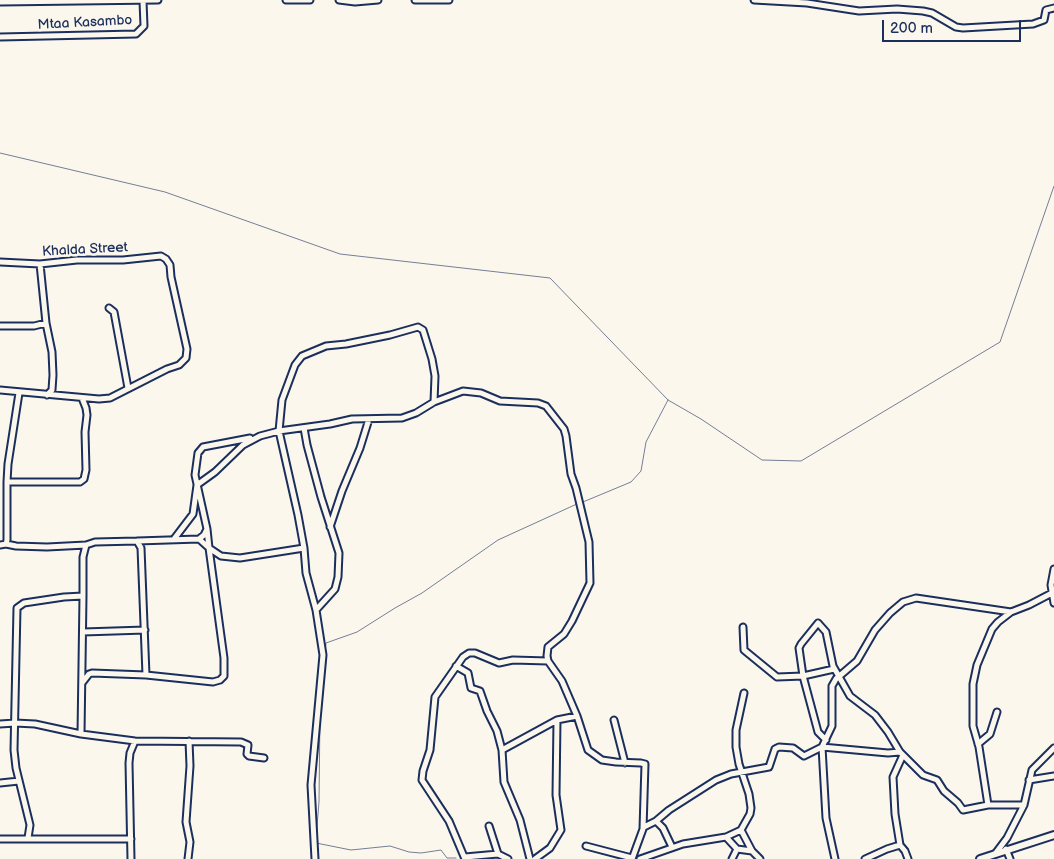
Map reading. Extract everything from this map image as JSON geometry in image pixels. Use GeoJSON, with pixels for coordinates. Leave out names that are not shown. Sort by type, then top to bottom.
{"type":"FeatureCollection","features":[{"type":"Feature","properties":{"kind":"main road"},"geometry":{"type":"LineString","coordinates":[[980,859],[1054,835]]}},
{"type":"Feature","properties":{"kind":"street"},"geometry":{"type":"LineString","coordinates":[[0,2],[158,0]]}},
{"type":"Feature","properties":{"kind":"street"},"geometry":{"type":"LineString","coordinates":[[286,0],[310,0]]}},
{"type":"Feature","properties":{"kind":"street"},"geometry":{"type":"LineString","coordinates":[[339,0],[355,2],[378,0]]}},
{"type":"Feature","properties":{"kind":"street"},"geometry":{"type":"LineString","coordinates":[[415,0],[449,0]]}},
{"type":"Feature","properties":{"kind":"street"},"geometry":{"type":"LineString","coordinates":[[754,0],[807,3],[859,11],[897,9],[923,11],[932,13],[956,27],[963,28],[1033,24],[1044,20],[1046,10],[1054,8]]}},
{"type":"Feature","properties":{"kind":"street","name":"Mtaa Kasambo"},"geometry":{"type":"LineString","coordinates":[[0,37],[136,34],[144,26],[144,1]]}},
{"type":"Feature","properties":{"kind":"street","name":"Khalda Street"},"geometry":{"type":"LineString","coordinates":[[0,262],[40,264],[77,260],[123,260],[161,256],[169,262],[187,345],[186,358],[179,365],[128,388]]}},
{"type":"Feature","properties":{"kind":"street"},"geometry":{"type":"LineString","coordinates":[[40,264],[46,323],[52,352],[52,390],[47,395]]}},
{"type":"Feature","properties":{"kind":"street"},"geometry":{"type":"LineString","coordinates":[[0,390],[99,399],[110,398],[128,388],[114,312],[108,308]]}},
{"type":"Feature","properties":{"kind":"street"},"geometry":{"type":"LineString","coordinates":[[0,326],[34,326],[46,323]]}},
{"type":"Feature","properties":{"kind":"street"},"geometry":{"type":"LineString","coordinates":[[316,859],[311,785],[323,655],[316,610],[306,573],[304,548],[279,430],[282,400],[295,365],[302,356],[326,346],[390,336],[420,327],[423,330],[432,359],[435,376],[434,402]]}},
{"type":"Feature","properties":{"kind":"street"},"geometry":{"type":"LineString","coordinates":[[82,683],[92,673],[146,675],[213,682],[220,680],[224,676],[224,656],[207,530],[195,475],[197,456],[203,447],[260,436],[279,430],[304,428],[347,420],[402,418],[416,414],[434,402],[459,392],[481,393],[500,401],[538,402],[550,409],[564,429],[571,474],[588,542],[590,583],[566,631],[548,647],[548,661],[558,674],[577,716],[587,749],[602,760],[645,764],[644,827],[632,859],[586,846]]}},
{"type":"Feature","properties":{"kind":"street"},"geometry":{"type":"LineString","coordinates":[[3,544],[7,540],[6,482],[8,458],[20,393]]}},
{"type":"Feature","properties":{"kind":"street"},"geometry":{"type":"LineString","coordinates":[[6,482],[80,482],[84,480],[86,470],[86,408],[82,398]]}},
{"type":"Feature","properties":{"kind":"street"},"geometry":{"type":"LineString","coordinates":[[330,527],[369,419]]}},
{"type":"Feature","properties":{"kind":"street"},"geometry":{"type":"LineString","coordinates":[[304,428],[307,445],[339,553],[338,577],[335,589],[316,610]]}},
{"type":"Feature","properties":{"kind":"street"},"geometry":{"type":"LineString","coordinates":[[174,539],[193,514],[197,485],[212,474],[243,445],[260,436]]}},
{"type":"Feature","properties":{"kind":"street"},"geometry":{"type":"LineString","coordinates":[[3,544],[47,547],[86,545],[95,542],[198,539],[204,536],[207,530]]}},
{"type":"Feature","properties":{"kind":"street"},"geometry":{"type":"LineString","coordinates":[[198,539],[219,555],[236,558],[304,548]]}},
{"type":"Feature","properties":{"kind":"street"},"geometry":{"type":"LineString","coordinates":[[138,541],[141,548],[146,675]]}},
{"type":"Feature","properties":{"kind":"street"},"geometry":{"type":"LineString","coordinates":[[81,734],[83,557],[86,545]]}},
{"type":"Feature","properties":{"kind":"street"},"geometry":{"type":"LineString","coordinates":[[1054,569],[1051,578],[1054,603]]}},
{"type":"Feature","properties":{"kind":"street"},"geometry":{"type":"LineString","coordinates":[[988,805],[978,744],[973,726],[974,680],[977,665],[992,629],[998,622],[1012,612],[1029,606],[1052,593]]}},
{"type":"Feature","properties":{"kind":"street"},"geometry":{"type":"LineString","coordinates":[[28,838],[30,825],[19,781],[14,750],[16,723],[15,616],[17,608],[24,603],[83,596]]}},
{"type":"Feature","properties":{"kind":"street"},"geometry":{"type":"LineString","coordinates":[[835,859],[826,818],[822,748],[832,726],[833,682],[857,660],[875,630],[890,613],[907,600],[919,597],[1012,612]]}},
{"type":"Feature","properties":{"kind":"street"},"geometry":{"type":"LineString","coordinates":[[826,740],[818,732],[803,676],[799,646],[818,623],[827,634],[834,669],[853,700],[875,715],[901,753],[923,776],[937,780],[944,791],[958,802],[963,810],[988,805],[1024,805]]}},
{"type":"Feature","properties":{"kind":"street"},"geometry":{"type":"LineString","coordinates":[[743,627],[744,650],[777,677],[803,676],[834,669]]}},
{"type":"Feature","properties":{"kind":"street"},"geometry":{"type":"LineString","coordinates":[[82,632],[145,630]]}},
{"type":"Feature","properties":{"kind":"street"},"geometry":{"type":"LineString","coordinates":[[508,859],[498,854],[465,858],[449,821],[422,780],[430,750],[435,697],[463,657],[471,653],[499,663],[513,660],[548,661]]}},
{"type":"Feature","properties":{"kind":"street"},"geometry":{"type":"LineString","coordinates":[[456,666],[468,674],[471,688],[480,691],[497,730],[502,750],[504,782],[520,820],[530,859]]}},
{"type":"Feature","properties":{"kind":"street"},"geometry":{"type":"LineString","coordinates":[[640,859],[694,841],[726,838],[741,830],[752,808],[736,750],[736,730],[744,693]]}},
{"type":"Feature","properties":{"kind":"street"},"geometry":{"type":"LineString","coordinates":[[978,744],[990,734],[998,712]]}},
{"type":"Feature","properties":{"kind":"street"},"geometry":{"type":"LineString","coordinates":[[502,750],[557,720],[577,716]]}},
{"type":"Feature","properties":{"kind":"street"},"geometry":{"type":"LineString","coordinates":[[536,859],[550,848],[560,830],[556,795],[557,720]]}},
{"type":"Feature","properties":{"kind":"street"},"geometry":{"type":"LineString","coordinates":[[614,720],[625,763]]}},
{"type":"Feature","properties":{"kind":"street"},"geometry":{"type":"LineString","coordinates":[[0,724],[16,723],[54,727],[81,734],[135,741],[244,742],[248,745],[247,754],[249,756],[264,758]]}},
{"type":"Feature","properties":{"kind":"street"},"geometry":{"type":"LineString","coordinates":[[131,859],[129,763],[130,753],[135,741]]}},
{"type":"Feature","properties":{"kind":"street"},"geometry":{"type":"LineString","coordinates":[[188,859],[190,842],[186,822],[190,766],[189,741]]}},
{"type":"Feature","properties":{"kind":"street"},"geometry":{"type":"LineString","coordinates":[[644,827],[656,821],[669,810],[716,780],[731,774],[769,767],[775,749],[779,747],[793,748],[804,756],[822,748],[901,753]]}},
{"type":"Feature","properties":{"kind":"street"},"geometry":{"type":"LineString","coordinates":[[995,854],[1007,838],[1024,805],[1034,766],[1054,748]]}},
{"type":"Feature","properties":{"kind":"street"},"geometry":{"type":"LineString","coordinates":[[901,753],[893,777],[895,814],[900,845],[906,852],[908,859]]}},
{"type":"Feature","properties":{"kind":"street"},"geometry":{"type":"LineString","coordinates":[[1029,780],[1054,776]]}},
{"type":"Feature","properties":{"kind":"street"},"geometry":{"type":"LineString","coordinates":[[0,783],[19,781]]}},
{"type":"Feature","properties":{"kind":"street"},"geometry":{"type":"LineString","coordinates":[[656,821],[663,828],[672,847]]}},
{"type":"Feature","properties":{"kind":"street"},"geometry":{"type":"LineString","coordinates":[[489,826],[498,854]]}},
{"type":"Feature","properties":{"kind":"street"},"geometry":{"type":"LineString","coordinates":[[741,830],[752,851],[760,859]]}},
{"type":"Feature","properties":{"kind":"street"},"geometry":{"type":"LineString","coordinates":[[726,838],[737,849],[752,851]]}},
{"type":"Feature","properties":{"kind":"street"},"geometry":{"type":"LineString","coordinates":[[0,839],[131,839]]}},
{"type":"Feature","properties":{"kind":"street"},"geometry":{"type":"LineString","coordinates":[[865,859],[900,845]]}},
{"type":"Feature","properties":{"kind":"street"},"geometry":{"type":"LineString","coordinates":[[732,859],[737,849]]}},
{"type":"Feature","properties":{"kind":"street"},"geometry":{"type":"LineString","coordinates":[[1006,849],[1010,859]]}},
{"type":"Feature","properties":{"kind":"waterway"},"geometry":{"type":"LineString","coordinates":[[0,153],[165,192],[340,254],[550,278],[668,400],[701,419],[762,460],[801,461],[1000,342],[1054,186]]}},
{"type":"Feature","properties":{"kind":"waterway"},"geometry":{"type":"LineString","coordinates":[[583,502],[631,482],[641,471],[646,442],[668,400]]}},
{"type":"Feature","properties":{"kind":"waterway"},"geometry":{"type":"LineString","coordinates":[[325,654],[326,643],[357,632],[422,593],[498,540],[579,503]]}},
{"type":"Feature","properties":{"kind":"waterway"},"geometry":{"type":"LineString","coordinates":[[316,838],[319,802],[320,712]]}},
{"type":"Feature","properties":{"kind":"waterway"},"geometry":{"type":"LineString","coordinates":[[316,843],[351,850],[390,846],[409,852],[421,853],[441,850],[447,858],[456,858]]}}]}
